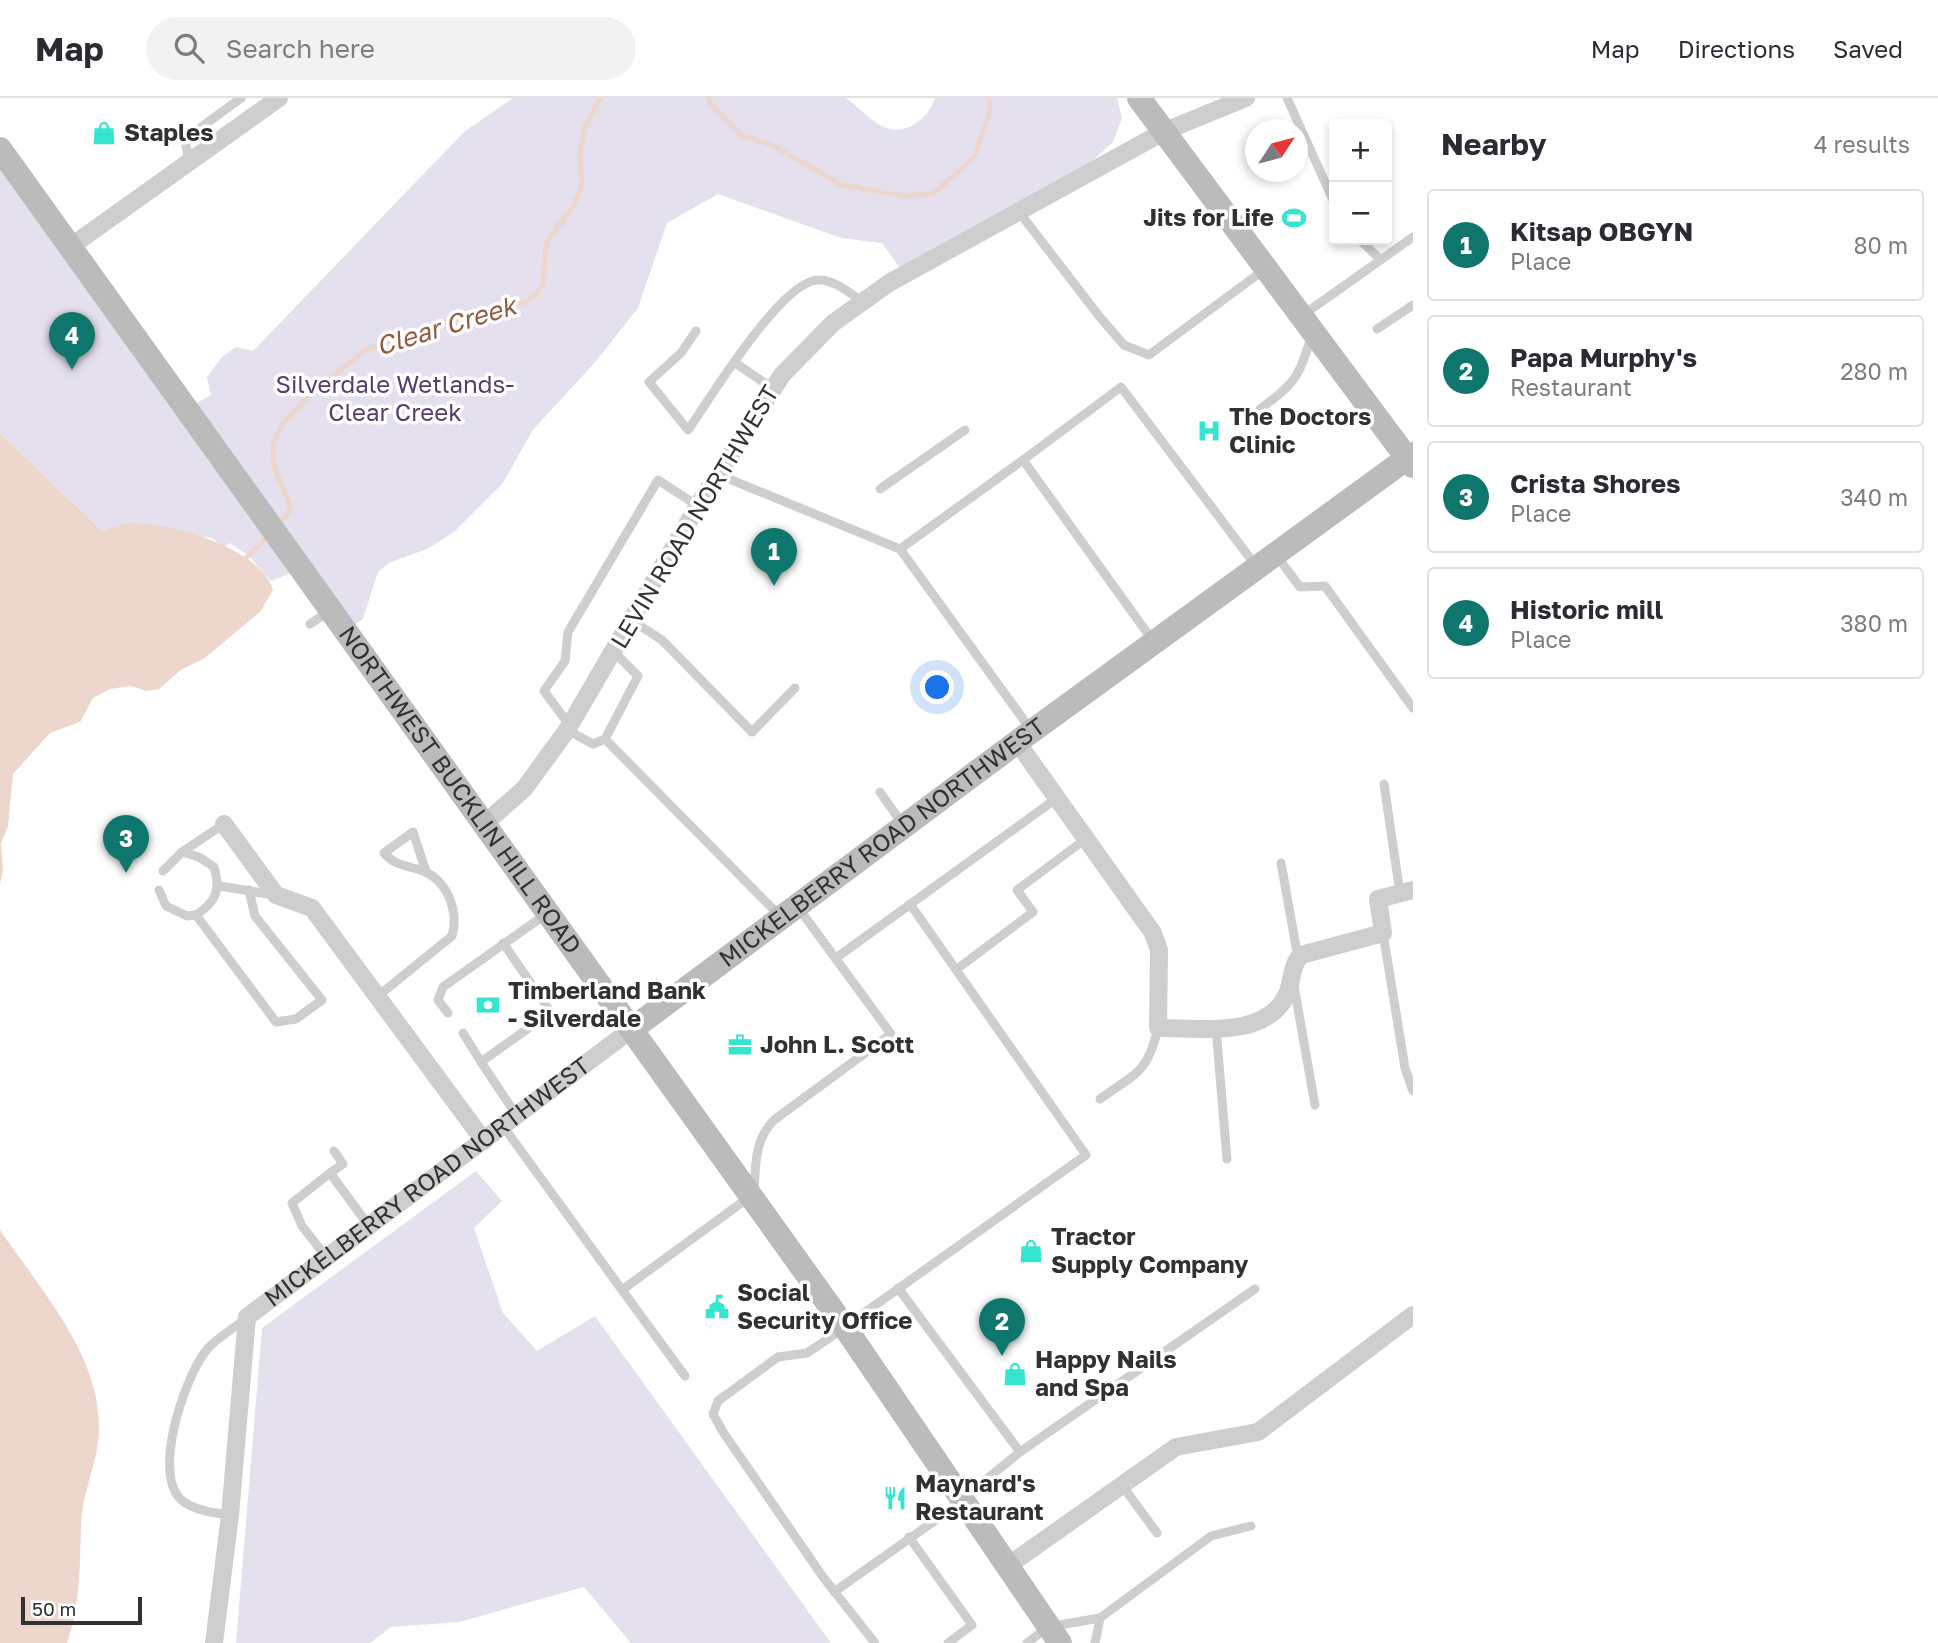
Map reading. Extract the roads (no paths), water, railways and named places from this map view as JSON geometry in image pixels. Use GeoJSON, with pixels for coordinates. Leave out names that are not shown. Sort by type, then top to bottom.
{"type":"FeatureCollection","features":[{"type":"Feature","properties":{"kind":"main road"},"geometry":{"type":"LineString","coordinates":[[1139,98],[1411,459]]}},
{"type":"Feature","properties":{"kind":"main road","name":"NORTHWEST BUCKLIN HILL ROAD"},"geometry":{"type":"LineString","coordinates":[[0,149],[309,583],[320,617],[484,824],[632,1029],[844,1326],[1054,1635]]}},
{"type":"Feature","properties":{"kind":"main road","name":"MICKELBERRY ROAD NORTHWEST"},"geometry":{"type":"LineString","coordinates":[[632,1029],[1024,737],[1411,459]]}},
{"type":"Feature","properties":{"kind":"street"},"geometry":{"type":"LineString","coordinates":[[70,247],[278,98]]}},
{"type":"Feature","properties":{"kind":"street","name":"LEVIN ROAD NORTHWEST"},"geometry":{"type":"LineString","coordinates":[[484,824],[524,789],[569,728],[717,474],[772,388],[815,340],[862,300],[1165,131],[1246,98]]}},
{"type":"Feature","properties":{"kind":"street"},"geometry":{"type":"LineString","coordinates":[[1024,737],[1057,798],[1153,933],[1159,950],[1158,1028],[1251,1026],[1273,1013],[1288,993],[1295,965],[1383,933],[1378,899],[1406,891]]}},
{"type":"Feature","properties":{"kind":"street"},"geometry":{"type":"LineString","coordinates":[[224,824],[275,895],[312,908],[484,1141]]}},
{"type":"Feature","properties":{"kind":"street","name":"MICKELBERRY ROAD NORTHWEST"},"geometry":{"type":"LineString","coordinates":[[214,1643],[230,1515],[247,1317],[632,1029]]}},
{"type":"Feature","properties":{"kind":"street"},"geometry":{"type":"LineString","coordinates":[[1006,1567],[1176,1447],[1258,1432],[1413,1315]]}},
{"type":"Feature","properties":{"kind":"lane"},"geometry":{"type":"LineString","coordinates":[[189,162],[185,139],[241,98]]}},
{"type":"Feature","properties":{"kind":"lane"},"geometry":{"type":"LineString","coordinates":[[1287,98],[1329,191]]}},
{"type":"Feature","properties":{"kind":"lane"},"geometry":{"type":"LineString","coordinates":[[1019,212],[1098,316],[1124,345],[1149,355],[1266,268]]}},
{"type":"Feature","properties":{"kind":"lane"},"geometry":{"type":"LineString","coordinates":[[1260,410],[1292,385],[1303,365],[1308,323],[1380,258],[1413,237]]}},
{"type":"Feature","properties":{"kind":"lane"},"geometry":{"type":"LineString","coordinates":[[1366,245],[1380,258]]}},
{"type":"Feature","properties":{"kind":"lane"},"geometry":{"type":"LineString","coordinates":[[696,331],[681,353],[649,382],[688,430],[734,362],[782,302],[805,282],[818,279],[831,282],[862,300]]}},
{"type":"Feature","properties":{"kind":"lane"},"geometry":{"type":"LineString","coordinates":[[1377,329],[1413,305]]}},
{"type":"Feature","properties":{"kind":"lane"},"geometry":{"type":"LineString","coordinates":[[734,362],[772,388]]}},
{"type":"Feature","properties":{"kind":"lane"},"geometry":{"type":"LineString","coordinates":[[900,549],[1121,387],[1266,561],[1300,587],[1325,586],[1413,708]]}},
{"type":"Feature","properties":{"kind":"lane"},"geometry":{"type":"LineString","coordinates":[[880,489],[965,430]]}},
{"type":"Feature","properties":{"kind":"lane"},"geometry":{"type":"LineString","coordinates":[[1023,460],[1154,643]]}},
{"type":"Feature","properties":{"kind":"lane"},"geometry":{"type":"LineString","coordinates":[[717,474],[900,549],[1024,737]]}},
{"type":"Feature","properties":{"kind":"lane"},"geometry":{"type":"LineString","coordinates":[[613,651],[638,676],[605,739],[593,744],[569,728],[544,691],[565,662],[568,632],[658,480],[698,506]]}},
{"type":"Feature","properties":{"kind":"lane"},"geometry":{"type":"LineString","coordinates":[[631,620],[662,640],[752,732],[795,688]]}},
{"type":"Feature","properties":{"kind":"lane"},"geometry":{"type":"LineString","coordinates":[[605,739],[836,958],[891,1034],[774,1120],[763,1131],[757,1142],[752,1199],[622,1290]]}},
{"type":"Feature","properties":{"kind":"lane"},"geometry":{"type":"LineString","coordinates":[[1384,784],[1406,891]]}},
{"type":"Feature","properties":{"kind":"lane"},"geometry":{"type":"LineString","coordinates":[[880,792],[904,826]]}},
{"type":"Feature","properties":{"kind":"lane"},"geometry":{"type":"LineString","coordinates":[[836,958],[1057,798]]}},
{"type":"Feature","properties":{"kind":"lane"},"geometry":{"type":"LineString","coordinates":[[163,871],[182,852],[224,824]]}},
{"type":"Feature","properties":{"kind":"lane"},"geometry":{"type":"LineString","coordinates":[[378,996],[452,936],[456,923],[453,901],[426,872],[413,832],[384,853],[392,863],[426,872]]}},
{"type":"Feature","properties":{"kind":"lane"},"geometry":{"type":"LineString","coordinates":[[957,969],[1033,912],[1017,890],[1087,838]]}},
{"type":"Feature","properties":{"kind":"lane"},"geometry":{"type":"LineString","coordinates":[[159,890],[166,906],[187,916],[196,915],[212,905],[220,886],[214,867],[199,857],[182,852]]}},
{"type":"Feature","properties":{"kind":"lane"},"geometry":{"type":"LineString","coordinates":[[1281,863],[1315,1105]]}},
{"type":"Feature","properties":{"kind":"lane"},"geometry":{"type":"LineString","coordinates":[[220,886],[275,895]]}},
{"type":"Feature","properties":{"kind":"lane"},"geometry":{"type":"LineString","coordinates":[[196,915],[276,1022],[296,1019],[322,1000],[255,916],[249,890]]}},
{"type":"Feature","properties":{"kind":"lane"},"geometry":{"type":"LineString","coordinates":[[875,1643],[834,1592],[713,1414],[718,1401],[778,1357],[807,1353],[1086,1155],[910,905]]}},
{"type":"Feature","properties":{"kind":"lane"},"geometry":{"type":"LineString","coordinates":[[447,1013],[439,1000],[443,987],[548,913]]}},
{"type":"Feature","properties":{"kind":"lane"},"geometry":{"type":"LineString","coordinates":[[1383,933],[1405,1068],[1413,1091]]}},
{"type":"Feature","properties":{"kind":"lane"},"geometry":{"type":"LineString","coordinates":[[481,1062],[544,1017],[548,1008],[503,943]]}},
{"type":"Feature","properties":{"kind":"lane"},"geometry":{"type":"LineString","coordinates":[[1216,1027],[1227,1159]]}},
{"type":"Feature","properties":{"kind":"lane"},"geometry":{"type":"LineString","coordinates":[[1100,1099],[1144,1067],[1151,1058],[1158,1028]]}},
{"type":"Feature","properties":{"kind":"lane"},"geometry":{"type":"LineString","coordinates":[[463,1034],[481,1062],[510,1121],[622,1290],[685,1376]]}},
{"type":"Feature","properties":{"kind":"lane"},"geometry":{"type":"LineString","coordinates":[[327,1258],[302,1226],[292,1203],[343,1164],[334,1151]]}},
{"type":"Feature","properties":{"kind":"lane"},"geometry":{"type":"LineString","coordinates":[[330,1173],[369,1226]]}},
{"type":"Feature","properties":{"kind":"lane"},"geometry":{"type":"LineString","coordinates":[[898,1289],[1020,1452]]}},
{"type":"Feature","properties":{"kind":"lane"},"geometry":{"type":"LineString","coordinates":[[834,1592],[1020,1452],[1255,1289]]}},
{"type":"Feature","properties":{"kind":"lane"},"geometry":{"type":"LineString","coordinates":[[230,1515],[205,1511],[183,1502],[172,1488],[172,1428],[205,1350],[247,1317]]}},
{"type":"Feature","properties":{"kind":"lane"},"geometry":{"type":"LineString","coordinates":[[1121,1484],[1157,1533]]}},
{"type":"Feature","properties":{"kind":"lane"},"geometry":{"type":"LineString","coordinates":[[1027,1643],[1100,1618],[1211,1536],[1251,1526]]}},
{"type":"Feature","properties":{"kind":"lane"},"geometry":{"type":"LineString","coordinates":[[909,1537],[972,1625],[948,1643]]}},
{"type":"Feature","properties":{"kind":"lane"},"geometry":{"type":"LineString","coordinates":[[1095,1643],[1100,1618]]}},
{"type":"Feature","properties":{"kind":"waterway","name":"Clear Creek"},"geometry":{"type":"LineString","coordinates":[[278,525],[287,515],[290,506],[274,466],[273,444],[283,423],[306,399],[365,350],[476,312],[525,302],[536,295],[543,283],[546,243],[574,205],[582,185],[580,153],[584,129],[600,98]]}},
{"type":"Feature","properties":{"kind":"waterway","name":"Clear Creek"},"geometry":{"type":"LineString","coordinates":[[709,98],[710,103],[743,136],[770,144],[842,185],[903,196],[933,194],[974,157],[990,112],[989,98]]}},
{"type":"Feature","properties":{"kind":"waterway","name":"Clear Creek"},"geometry":{"type":"LineString","coordinates":[[246,558],[269,535]]}},
{"type":"Feature","properties":{"kind":"place","name":"Staples"},"geometry":{"type":"Point","coordinates":[104,133]}},
{"type":"Feature","properties":{"kind":"place","name":"Jits for Life"},"geometry":{"type":"Point","coordinates":[1294,218]}},
{"type":"Feature","properties":{"kind":"place","name":"Historic mill"},"geometry":{"type":"Point","coordinates":[72,370]}},
{"type":"Feature","properties":{"kind":"place","name":"The Doctors Clinic"},"geometry":{"type":"Point","coordinates":[1209,431]}},
{"type":"Feature","properties":{"kind":"place","name":"Kitsap OBGYN"},"geometry":{"type":"Point","coordinates":[774,586]}},
{"type":"Feature","properties":{"kind":"place","name":"Crista Shores"},"geometry":{"type":"Point","coordinates":[126,873]}},
{"type":"Feature","properties":{"kind":"place","name":"Timberland Bank - Silverdale"},"geometry":{"type":"Point","coordinates":[488,1005]}},
{"type":"Feature","properties":{"kind":"place","name":"John L. Scott"},"geometry":{"type":"Point","coordinates":[740,1045]}},
{"type":"Feature","properties":{"kind":"place","name":"Tractor Supply Company"},"geometry":{"type":"Point","coordinates":[1031,1251]}},
{"type":"Feature","properties":{"kind":"place","name":"Social Security Office"},"geometry":{"type":"Point","coordinates":[717,1307]}},
{"type":"Feature","properties":{"kind":"place","name":"Papa Murphy's"},"geometry":{"type":"Point","coordinates":[1002,1356]}},
{"type":"Feature","properties":{"kind":"place","name":"Happy Nails and Spa"},"geometry":{"type":"Point","coordinates":[1015,1374]}},
{"type":"Feature","properties":{"kind":"place","name":"Maynard's Restaurant"},"geometry":{"type":"Point","coordinates":[895,1498]}},
{"type":"Feature","properties":{"kind":"park label","name":"Silverdale Wetlands- Clear Creek"},"geometry":{"type":"Point","coordinates":[395,399]}}]}
